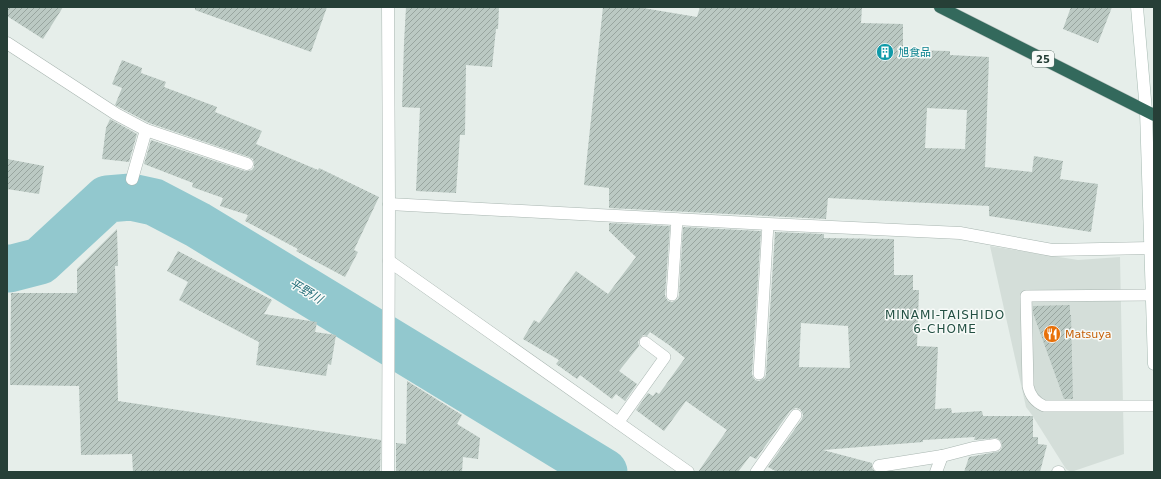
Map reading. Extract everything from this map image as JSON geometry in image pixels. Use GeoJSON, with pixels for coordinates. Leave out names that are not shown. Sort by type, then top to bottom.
{"type":"FeatureCollection","features":[{"type":"Feature","properties":{"kind":"highway","name":"25"},"geometry":{"type":"LineString","coordinates":[[940,7],[955,11],[1150,113]]}},
{"type":"Feature","properties":{"kind":"street"},"geometry":{"type":"LineString","coordinates":[[388,7],[388,472]]}},
{"type":"Feature","properties":{"kind":"street"},"geometry":{"type":"LineString","coordinates":[[1137,7],[1150,113],[1150,248],[1154,364]]}},
{"type":"Feature","properties":{"kind":"street"},"geometry":{"type":"LineString","coordinates":[[7,42],[116,114],[146,130],[247,164]]}},
{"type":"Feature","properties":{"kind":"street"},"geometry":{"type":"LineString","coordinates":[[132,179],[146,130]]}},
{"type":"Feature","properties":{"kind":"street"},"geometry":{"type":"LineString","coordinates":[[389,204],[960,233],[1052,250],[1150,248]]}},
{"type":"Feature","properties":{"kind":"street"},"geometry":{"type":"LineString","coordinates":[[389,261],[688,472]]}},
{"type":"Feature","properties":{"kind":"street"},"geometry":{"type":"LineString","coordinates":[[879,466],[942,456],[973,448],[995,446]]}},
{"type":"Feature","properties":{"kind":"street"},"geometry":{"type":"LineString","coordinates":[[936,472],[942,456]]}},
{"type":"Feature","properties":{"kind":"lane"},"geometry":{"type":"LineString","coordinates":[[672,295],[677,219]]}},
{"type":"Feature","properties":{"kind":"lane"},"geometry":{"type":"LineString","coordinates":[[759,374],[768,224]]}},
{"type":"Feature","properties":{"kind":"lane"},"geometry":{"type":"LineString","coordinates":[[1152,295],[1026,296],[1028,386],[1029,392],[1036,401],[1044,406],[1154,406]]}},
{"type":"Feature","properties":{"kind":"lane"},"geometry":{"type":"LineString","coordinates":[[618,423],[665,357],[645,342]]}},
{"type":"Feature","properties":{"kind":"lane"},"geometry":{"type":"LineString","coordinates":[[756,472],[796,415]]}},
{"type":"Feature","properties":{"kind":"shaded area"},"geometry":{"type":"Polygon","coordinates":[[[990,246],[1078,260],[1120,257],[1124,454],[1071,472],[1066,469],[1026,407],[990,246]]]}},
{"type":"Feature","properties":{"kind":"building"},"geometry":{"type":"Polygon","coordinates":[[[7,7],[63,7],[43,39],[7,16],[7,7]]]}},
{"type":"Feature","properties":{"kind":"building"},"geometry":{"type":"Polygon","coordinates":[[[195,7],[327,7],[311,52],[195,10],[195,7]]]}},
{"type":"Feature","properties":{"kind":"building"},"geometry":{"type":"Polygon","coordinates":[[[406,7],[499,7],[498,29],[496,29],[492,67],[466,65],[465,135],[460,135],[456,193],[416,191],[420,108],[402,107],[406,7]]]}},
{"type":"Feature","properties":{"kind":"building"},"geometry":{"type":"Polygon","coordinates":[[[603,7],[637,7],[697,17],[700,7],[862,7],[861,23],[903,24],[903,50],[950,51],[950,55],[989,57],[985,167],[1032,172],[1034,156],[1063,161],[1060,179],[1098,184],[1091,232],[989,216],[989,206],[828,198],[826,219],[609,208],[609,188],[584,185],[603,7]],[[927,108],[925,148],[965,149],[967,110],[927,108]]]}},
{"type":"Feature","properties":{"kind":"building"},"geometry":{"type":"Polygon","coordinates":[[[1071,7],[1112,7],[1098,43],[1063,29],[1071,7]]]}},
{"type":"Feature","properties":{"kind":"building"},"geometry":{"type":"Polygon","coordinates":[[[122,60],[142,68],[141,73],[166,82],[164,87],[217,107],[215,112],[262,131],[256,144],[318,170],[319,168],[379,197],[354,250],[358,252],[345,277],[296,251],[298,249],[245,221],[248,215],[220,206],[223,198],[192,187],[193,183],[144,164],[151,140],[245,171],[252,170],[254,167],[253,159],[249,157],[149,123],[115,105],[122,88],[112,84],[122,60]]]}},
{"type":"Feature","properties":{"kind":"building"},"geometry":{"type":"Polygon","coordinates":[[[110,119],[137,134],[129,162],[102,159],[106,128],[110,119]]]}},
{"type":"Feature","properties":{"kind":"building"},"geometry":{"type":"Polygon","coordinates":[[[7,159],[44,166],[39,194],[7,189],[7,159]]]}},
{"type":"Feature","properties":{"kind":"building"},"geometry":{"type":"Polygon","coordinates":[[[609,223],[670,226],[665,295],[668,301],[672,302],[678,299],[679,295],[683,227],[761,231],[752,374],[755,380],[759,381],[765,378],[766,374],[775,232],[824,234],[824,238],[894,239],[894,275],[913,275],[913,290],[919,290],[917,346],[938,347],[935,409],[951,408],[952,413],[982,411],[983,416],[1033,416],[1033,437],[1038,437],[1038,444],[1047,445],[1040,472],[964,472],[969,457],[1000,451],[1002,447],[1001,441],[997,438],[974,440],[975,437],[923,440],[923,442],[823,450],[872,463],[872,468],[875,472],[777,472],[768,467],[802,419],[802,412],[800,409],[796,408],[790,411],[756,459],[750,456],[738,472],[698,472],[727,430],[686,401],[664,431],[636,410],[648,393],[653,396],[656,392],[659,394],[685,358],[669,345],[650,332],[647,336],[643,335],[640,338],[638,342],[639,346],[619,371],[637,384],[625,401],[616,394],[612,399],[580,375],[577,379],[556,364],[559,360],[523,339],[534,320],[539,323],[576,271],[608,294],[636,257],[609,231],[609,223]],[[801,323],[799,367],[850,368],[848,326],[801,323]]]}},
{"type":"Feature","properties":{"kind":"building"},"geometry":{"type":"Polygon","coordinates":[[[117,229],[118,266],[115,266],[118,401],[381,440],[380,472],[133,472],[132,454],[81,455],[79,386],[10,385],[11,293],[77,293],[77,269],[117,229]]]}},
{"type":"Feature","properties":{"kind":"building"},"geometry":{"type":"Polygon","coordinates":[[[178,251],[272,300],[264,314],[317,322],[315,332],[336,335],[331,365],[328,364],[326,376],[256,365],[259,342],[179,300],[188,282],[167,271],[178,251]]]}},
{"type":"Feature","properties":{"kind":"building","name":"Matsuya"},"geometry":{"type":"Polygon","coordinates":[[[1070,305],[1073,399],[1064,399],[1033,313],[1033,306],[1070,305]]]}},
{"type":"Feature","properties":{"kind":"building"},"geometry":{"type":"Polygon","coordinates":[[[407,381],[462,415],[457,424],[480,438],[478,459],[463,457],[462,472],[396,472],[396,443],[406,444],[407,381]]]}},
{"type":"Feature","properties":{"kind":"waterway","name":"平野川"},"geometry":{"type":"LineString","coordinates":[[7,268],[9,269],[40,261],[107,199],[131,197],[154,202],[198,225],[604,472]]}},
{"type":"Feature","properties":{"kind":"place","name":"旭食品"},"geometry":{"type":"Point","coordinates":[885,52]}},
{"type":"Feature","properties":{"kind":"place","name":"Matsuya"},"geometry":{"type":"Point","coordinates":[1052,334]}},
{"type":"Feature","properties":{"kind":"district","name":"MINAMI-TAISHIDO 6-CHOME"},"geometry":{"type":"Point","coordinates":[945,322]}}]}
